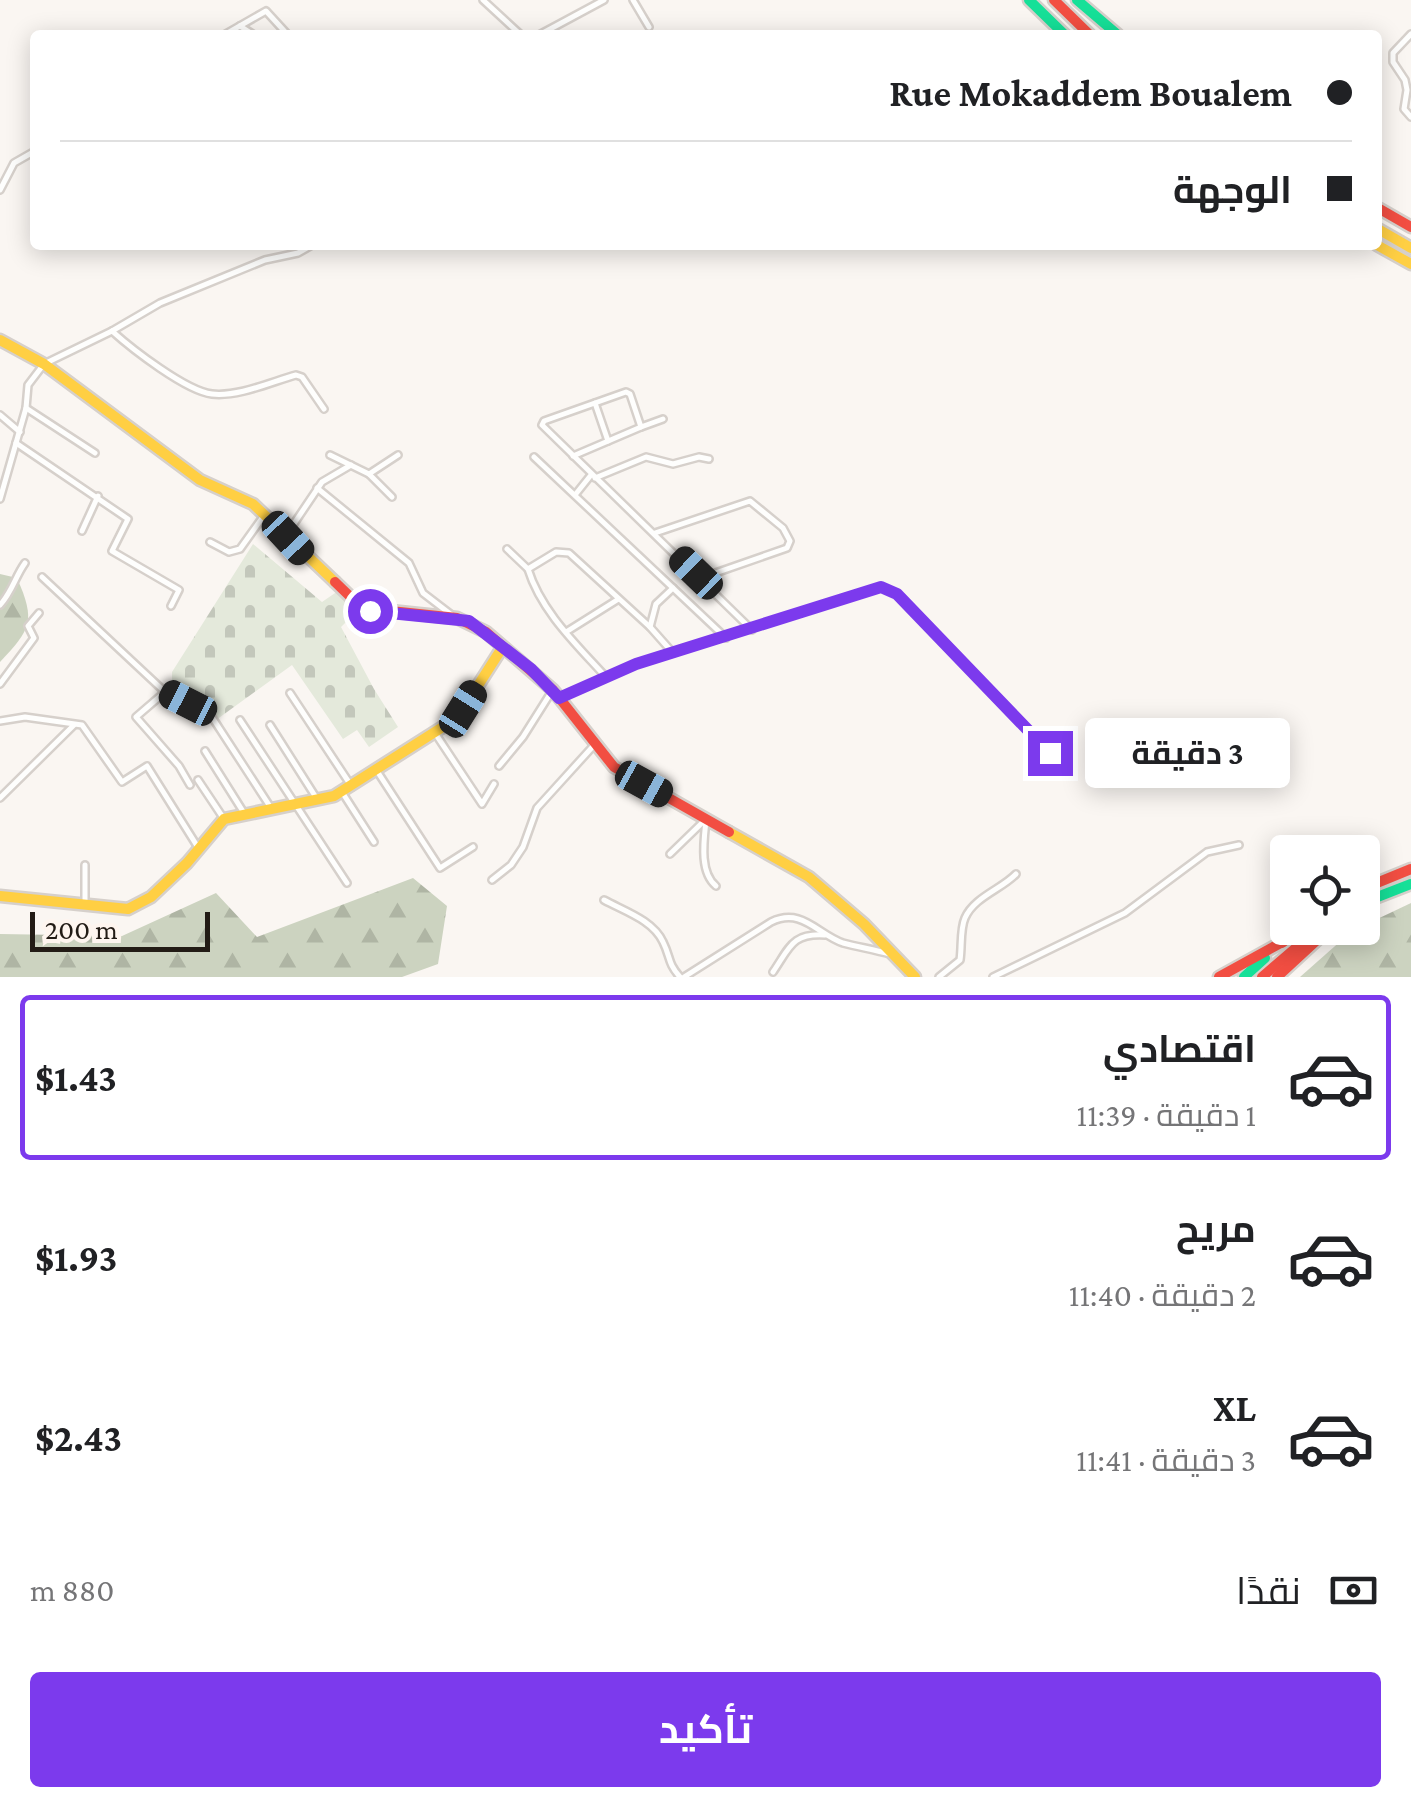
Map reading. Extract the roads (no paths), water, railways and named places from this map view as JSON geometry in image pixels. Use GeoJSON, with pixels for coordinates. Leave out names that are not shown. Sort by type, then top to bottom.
{"type":"FeatureCollection","features":[{"type":"Feature","properties":{"kind":"main road"},"geometry":{"type":"LineString","coordinates":[[1028,0],[1060,30]]}},
{"type":"Feature","properties":{"kind":"main road"},"geometry":{"type":"LineString","coordinates":[[1057,0],[1084,30]]}},
{"type":"Feature","properties":{"kind":"main road"},"geometry":{"type":"LineString","coordinates":[[1078,0],[1112,30]]}},
{"type":"Feature","properties":{"kind":"main road"},"geometry":{"type":"LineString","coordinates":[[1382,210],[1411,227]]}},
{"type":"Feature","properties":{"kind":"main road"},"geometry":{"type":"LineString","coordinates":[[1382,231],[1411,248]]}},
{"type":"Feature","properties":{"kind":"main road"},"geometry":{"type":"LineString","coordinates":[[1382,247],[1411,264]]}},
{"type":"Feature","properties":{"kind":"main road"},"geometry":{"type":"LineString","coordinates":[[0,340],[44,364],[200,480],[253,504],[342,594],[362,608],[456,618],[486,632],[556,694],[623,773],[809,877],[864,924],[915,977]]}},
{"type":"Feature","properties":{"kind":"main road"},"geometry":{"type":"LineString","coordinates":[[0,896],[128,909],[151,898],[224,819],[318,801],[347,790],[435,732],[463,709],[502,648]]}},
{"type":"Feature","properties":{"kind":"main road"},"geometry":{"type":"LineString","coordinates":[[1380,882],[1411,869]]}},
{"type":"Feature","properties":{"kind":"main road"},"geometry":{"type":"LineString","coordinates":[[1380,896],[1411,884]]}},
{"type":"Feature","properties":{"kind":"main road"},"geometry":{"type":"LineString","coordinates":[[1219,977],[1277,945]]}},
{"type":"Feature","properties":{"kind":"main road"},"geometry":{"type":"LineString","coordinates":[[1244,977],[1280,945]]}},
{"type":"Feature","properties":{"kind":"main road"},"geometry":{"type":"LineString","coordinates":[[1262,977],[1299,945]]}},
{"type":"Feature","properties":{"kind":"main road"},"geometry":{"type":"LineString","coordinates":[[1277,977],[1312,945]]}},
{"type":"Feature","properties":{"kind":"street"},"geometry":{"type":"LineString","coordinates":[[483,0],[516,30]]}},
{"type":"Feature","properties":{"kind":"street"},"geometry":{"type":"LineString","coordinates":[[548,30],[604,0]]}},
{"type":"Feature","properties":{"kind":"street"},"geometry":{"type":"LineString","coordinates":[[633,0],[649,26]]}},
{"type":"Feature","properties":{"kind":"street"},"geometry":{"type":"LineString","coordinates":[[233,30],[266,10],[284,30]]}},
{"type":"Feature","properties":{"kind":"street"},"geometry":{"type":"LineString","coordinates":[[240,26],[246,30]]}},
{"type":"Feature","properties":{"kind":"street"},"geometry":{"type":"LineString","coordinates":[[1411,34],[1393,53],[1393,62],[1408,90],[1404,109],[1411,117]]}},
{"type":"Feature","properties":{"kind":"street"},"geometry":{"type":"LineString","coordinates":[[0,190],[14,163],[30,154]]}},
{"type":"Feature","properties":{"kind":"street"},"geometry":{"type":"LineString","coordinates":[[0,499],[26,408],[28,384],[44,364],[112,332],[160,303],[265,260],[303,250]]}},
{"type":"Feature","properties":{"kind":"street"},"geometry":{"type":"LineString","coordinates":[[112,332],[136,352],[198,390],[222,394],[296,375],[324,408]]}},
{"type":"Feature","properties":{"kind":"street"},"geometry":{"type":"LineString","coordinates":[[642,427],[628,392],[544,421],[542,425],[752,630]]}},
{"type":"Feature","properties":{"kind":"street"},"geometry":{"type":"LineString","coordinates":[[595,403],[608,441]]}},
{"type":"Feature","properties":{"kind":"street"},"geometry":{"type":"LineString","coordinates":[[26,408],[95,454]]}},
{"type":"Feature","properties":{"kind":"street"},"geometry":{"type":"LineString","coordinates":[[0,415],[20,432]]}},
{"type":"Feature","properties":{"kind":"street"},"geometry":{"type":"LineString","coordinates":[[573,456],[662,419]]}},
{"type":"Feature","properties":{"kind":"street"},"geometry":{"type":"LineString","coordinates":[[16,443],[128,519],[112,551],[179,590],[171,606]]}},
{"type":"Feature","properties":{"kind":"street"},"geometry":{"type":"LineString","coordinates":[[330,455],[370,474],[392,497]]}},
{"type":"Feature","properties":{"kind":"street"},"geometry":{"type":"LineString","coordinates":[[370,474],[398,455]]}},
{"type":"Feature","properties":{"kind":"street"},"geometry":{"type":"LineString","coordinates":[[575,495],[593,477],[646,458],[673,464],[699,457],[709,459]]}},
{"type":"Feature","properties":{"kind":"street"},"geometry":{"type":"LineString","coordinates":[[534,458],[726,638]]}},
{"type":"Feature","properties":{"kind":"street"},"geometry":{"type":"LineString","coordinates":[[286,536],[317,488],[351,464]]}},
{"type":"Feature","properties":{"kind":"street"},"geometry":{"type":"LineString","coordinates":[[317,488],[409,563],[423,592],[456,618]]}},
{"type":"Feature","properties":{"kind":"street"},"geometry":{"type":"LineString","coordinates":[[82,530],[98,496]]}},
{"type":"Feature","properties":{"kind":"street"},"geometry":{"type":"LineString","coordinates":[[655,533],[750,501],[782,528],[790,541],[787,548],[701,578]]}},
{"type":"Feature","properties":{"kind":"street"},"geometry":{"type":"LineString","coordinates":[[210,542],[229,552],[240,549],[265,514]]}},
{"type":"Feature","properties":{"kind":"street"},"geometry":{"type":"LineString","coordinates":[[507,549],[528,569],[534,590],[566,632],[606,676]]}},
{"type":"Feature","properties":{"kind":"street"},"geometry":{"type":"LineString","coordinates":[[528,569],[556,552],[569,552],[673,653]]}},
{"type":"Feature","properties":{"kind":"street"},"geometry":{"type":"LineString","coordinates":[[0,606],[26,563]]}},
{"type":"Feature","properties":{"kind":"street"},"geometry":{"type":"LineString","coordinates":[[42,577],[165,692],[210,714],[272,808]]}},
{"type":"Feature","properties":{"kind":"street"},"geometry":{"type":"LineString","coordinates":[[650,627],[656,604],[673,588]]}},
{"type":"Feature","properties":{"kind":"street"},"geometry":{"type":"LineString","coordinates":[[499,766],[556,694],[870,590],[889,589],[1050,753]]}},
{"type":"Feature","properties":{"kind":"street"},"geometry":{"type":"LineString","coordinates":[[566,632],[617,600]]}},
{"type":"Feature","properties":{"kind":"street"},"geometry":{"type":"LineString","coordinates":[[0,684],[34,638],[28,626],[39,614]]}},
{"type":"Feature","properties":{"kind":"street"},"geometry":{"type":"LineString","coordinates":[[165,692],[136,716],[179,766],[190,785]]}},
{"type":"Feature","properties":{"kind":"street"},"geometry":{"type":"LineString","coordinates":[[290,693],[374,842]]}},
{"type":"Feature","properties":{"kind":"street"},"geometry":{"type":"LineString","coordinates":[[0,722],[26,717],[84,726],[122,782],[147,766],[199,849]]}},
{"type":"Feature","properties":{"kind":"street"},"geometry":{"type":"LineString","coordinates":[[240,720],[347,883]]}},
{"type":"Feature","properties":{"kind":"street"},"geometry":{"type":"LineString","coordinates":[[0,798],[74,725]]}},
{"type":"Feature","properties":{"kind":"street"},"geometry":{"type":"LineString","coordinates":[[270,726],[318,801]]}},
{"type":"Feature","properties":{"kind":"street"},"geometry":{"type":"LineString","coordinates":[[435,732],[482,804],[494,784]]}},
{"type":"Feature","properties":{"kind":"street"},"geometry":{"type":"LineString","coordinates":[[492,880],[523,847],[537,808],[596,743]]}},
{"type":"Feature","properties":{"kind":"street"},"geometry":{"type":"LineString","coordinates":[[204,751],[244,813]]}},
{"type":"Feature","properties":{"kind":"street"},"geometry":{"type":"LineString","coordinates":[[376,771],[440,868],[473,847]]}},
{"type":"Feature","properties":{"kind":"street"},"geometry":{"type":"LineString","coordinates":[[198,780],[224,819]]}},
{"type":"Feature","properties":{"kind":"street"},"geometry":{"type":"LineString","coordinates":[[670,854],[706,820]]}},
{"type":"Feature","properties":{"kind":"street"},"geometry":{"type":"LineString","coordinates":[[706,820],[706,868],[708,880],[716,886]]}},
{"type":"Feature","properties":{"kind":"street"},"geometry":{"type":"LineString","coordinates":[[993,977],[1125,912],[1207,852],[1240,846]]}},
{"type":"Feature","properties":{"kind":"street"},"geometry":{"type":"LineString","coordinates":[[85,865],[85,907]]}},
{"type":"Feature","properties":{"kind":"street"},"geometry":{"type":"LineString","coordinates":[[940,977],[960,960],[964,919],[975,905],[1016,874]]}},
{"type":"Feature","properties":{"kind":"street"},"geometry":{"type":"LineString","coordinates":[[604,900],[648,923],[663,941],[668,963],[682,977],[698,974],[778,918],[797,917],[826,935],[894,955]]}},
{"type":"Feature","properties":{"kind":"street"},"geometry":{"type":"LineString","coordinates":[[773,972],[794,940],[804,935],[826,935]]}}]}
